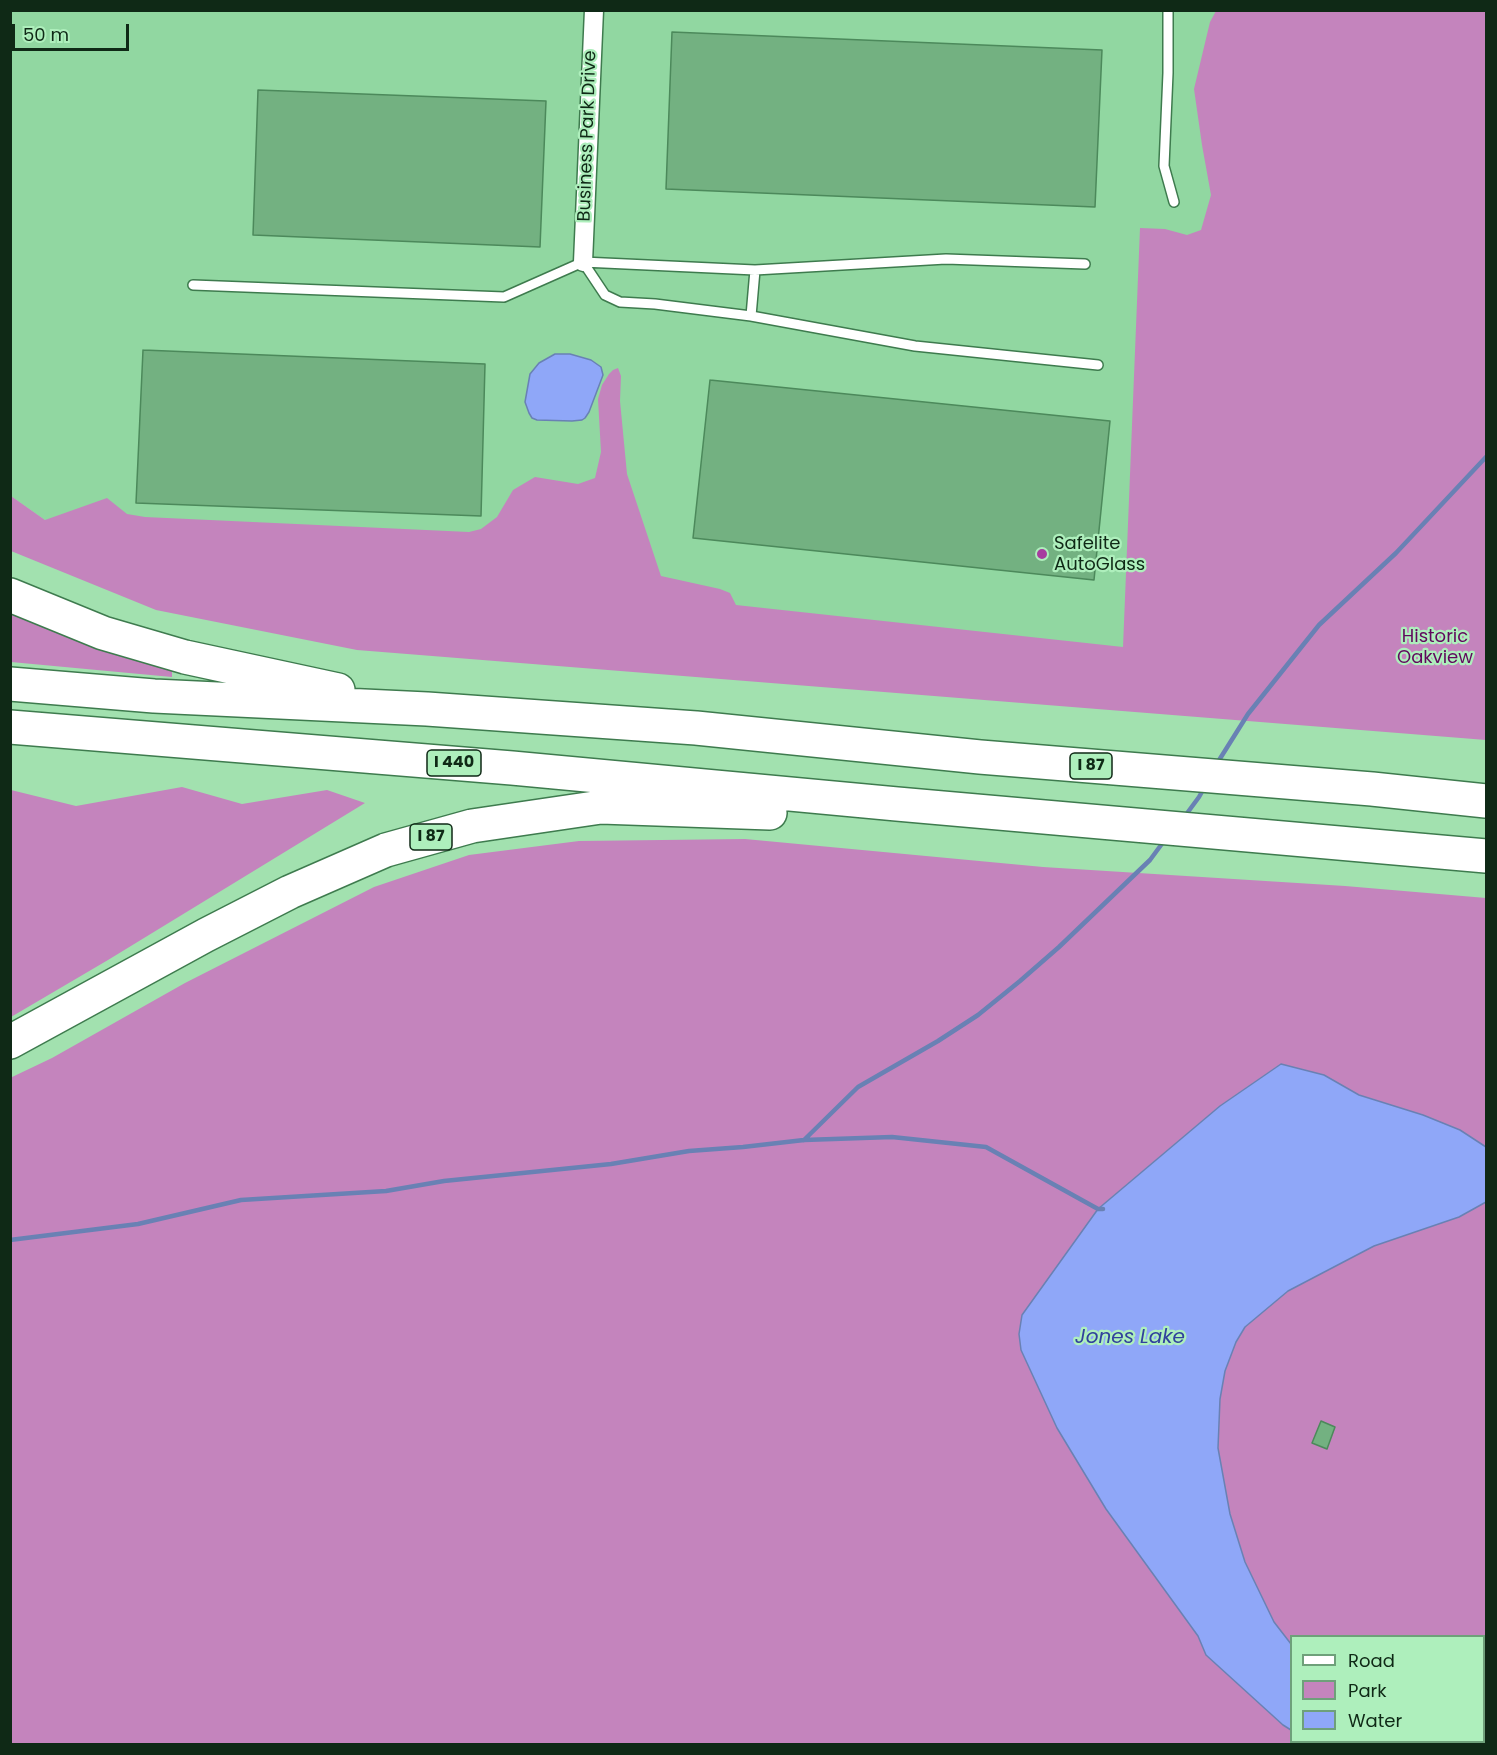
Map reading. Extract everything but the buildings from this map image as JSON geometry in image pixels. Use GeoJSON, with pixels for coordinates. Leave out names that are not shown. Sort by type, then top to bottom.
{"type":"FeatureCollection","features":[{"type":"Feature","properties":{"kind":"highway","name":"I 87"},"geometry":{"type":"LineString","coordinates":[[10,595],[103,633],[185,657],[427,709],[696,728],[980,757],[1360,788],[1486,801]]}},
{"type":"Feature","properties":{"kind":"highway"},"geometry":{"type":"LineString","coordinates":[[10,684],[154,696],[427,709]]}},
{"type":"Feature","properties":{"kind":"highway","name":"I 440"},"geometry":{"type":"LineString","coordinates":[[10,727],[500,767],[897,804]]}},
{"type":"Feature","properties":{"kind":"highway","name":"I 87"},"geometry":{"type":"LineString","coordinates":[[10,1042],[290,892],[386,850],[472,825],[601,807],[826,815],[897,804],[1486,856]]}},
{"type":"Feature","properties":{"kind":"street","name":"Business Park Drive"},"geometry":{"type":"LineString","coordinates":[[583,262],[594,10]]}},
{"type":"Feature","properties":{"kind":"lane"},"geometry":{"type":"LineString","coordinates":[[1167,10],[1168,73],[1164,166],[1174,202]]}},
{"type":"Feature","properties":{"kind":"lane"},"geometry":{"type":"LineString","coordinates":[[193,285],[504,297],[583,262],[755,270],[946,259],[1086,264]]}},
{"type":"Feature","properties":{"kind":"lane"},"geometry":{"type":"LineString","coordinates":[[583,262],[605,295],[620,302],[751,316],[915,346],[1098,365]]}},
{"type":"Feature","properties":{"kind":"lane"},"geometry":{"type":"LineString","coordinates":[[751,316],[755,270]]}},
{"type":"Feature","properties":{"kind":"shaded area"},"geometry":{"type":"Polygon","coordinates":[[[10,11],[1486,11],[1486,443],[1289,678],[45,520],[11,496],[10,11]]]}},
{"type":"Feature","properties":{"kind":"green space","name":"Historic Oakview"},"geometry":{"type":"Polygon","coordinates":[[[1216,11],[1486,11],[1486,740],[357,650],[156,610],[11,551],[11,496],[45,520],[107,498],[127,514],[145,517],[469,532],[481,529],[497,517],[513,490],[535,477],[578,484],[595,478],[601,452],[598,399],[602,385],[609,374],[618,368],[621,376],[620,401],[627,474],[661,576],[720,589],[730,593],[736,605],[1123,647],[1140,228],[1165,229],[1187,235],[1201,230],[1211,195],[1194,89],[1210,22],[1216,11]]]}},
{"type":"Feature","properties":{"kind":"green space"},"geometry":{"type":"Polygon","coordinates":[[[10,607],[119,656],[172,671],[172,677],[11,662],[10,607]]]}},
{"type":"Feature","properties":{"kind":"green space"},"geometry":{"type":"Polygon","coordinates":[[[182,787],[242,804],[327,790],[365,803],[11,1017],[11,790],[76,806],[182,787]]]}},
{"type":"Feature","properties":{"kind":"green space"},"geometry":{"type":"Polygon","coordinates":[[[745,839],[1043,867],[1345,886],[1486,898],[1486,1147],[1460,1130],[1423,1115],[1359,1095],[1324,1075],[1281,1064],[1220,1106],[1098,1209],[1021,1350],[1057,1428],[1106,1509],[1198,1636],[1206,1655],[1290,1729],[1290,1743],[1485,1743],[1485,1635],[1290,1635],[1290,1643],[1274,1622],[1245,1562],[1230,1514],[1218,1448],[1220,1399],[1225,1371],[1236,1342],[1245,1327],[1288,1291],[1374,1246],[1459,1217],[1486,1202],[1486,1744],[11,1744],[10,1078],[52,1058],[185,983],[374,887],[469,855],[579,841],[745,839]]]}},
{"type":"Feature","properties":{"kind":"water"},"geometry":{"type":"Polygon","coordinates":[[[555,354],[570,354],[591,360],[601,367],[603,375],[589,412],[582,420],[537,420],[529,413],[525,402],[530,374],[539,363],[555,354]]]}},
{"type":"Feature","properties":{"kind":"water","name":"Jones Lake"},"geometry":{"type":"Polygon","coordinates":[[[1281,1064],[1324,1075],[1359,1095],[1423,1115],[1460,1130],[1486,1147],[1486,1202],[1459,1217],[1374,1246],[1288,1291],[1245,1327],[1236,1342],[1225,1371],[1220,1399],[1218,1448],[1230,1514],[1245,1562],[1274,1622],[1290,1643],[1290,1729],[1206,1655],[1198,1636],[1106,1509],[1057,1428],[1021,1350],[1019,1334],[1022,1315],[1098,1209],[1220,1106],[1281,1064]]]}},
{"type":"Feature","properties":{"kind":"waterway"},"geometry":{"type":"LineString","coordinates":[[1216,765],[1248,714],[1319,625],[1396,553],[1486,457]]}},
{"type":"Feature","properties":{"kind":"waterway"},"geometry":{"type":"LineString","coordinates":[[1185,816],[1204,788]]}},
{"type":"Feature","properties":{"kind":"waterway"},"geometry":{"type":"LineString","coordinates":[[804,1140],[858,1087],[978,1015],[1020,981],[1150,860],[1164,841]]}},
{"type":"Feature","properties":{"kind":"waterway"},"geometry":{"type":"LineString","coordinates":[[10,1240],[138,1224],[241,1200],[386,1191],[444,1181],[611,1164],[689,1151],[804,1140],[892,1137],[986,1147],[1098,1209],[1103,1209]]}},
{"type":"Feature","properties":{"kind":"place","name":"Safelite AutoGlass"},"geometry":{"type":"Point","coordinates":[1042,554]}}]}
